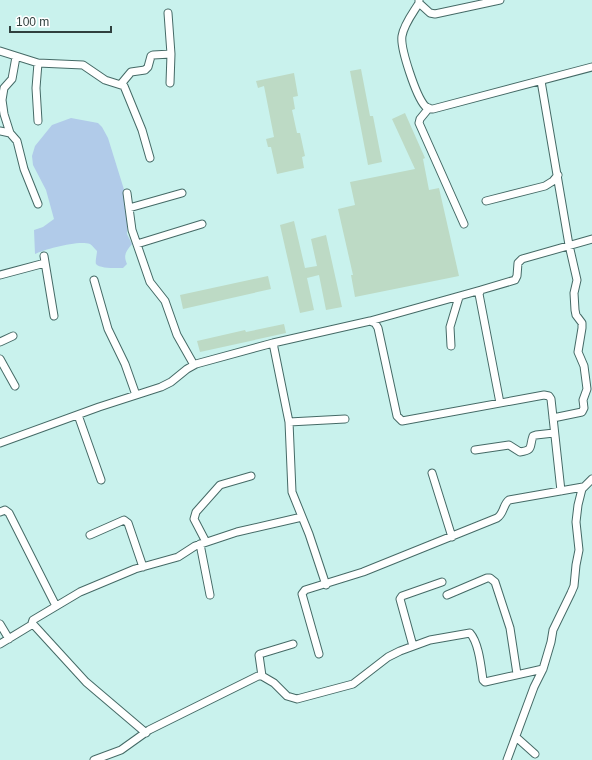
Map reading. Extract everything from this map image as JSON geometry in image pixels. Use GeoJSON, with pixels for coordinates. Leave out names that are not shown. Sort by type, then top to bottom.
{"type":"FeatureCollection","features":[{"type":"Feature","properties":{"kind":"street"},"geometry":{"type":"LineString","coordinates":[[500,0],[435,14],[430,13],[419,1],[403,31],[402,47],[422,102],[429,108],[433,109],[592,67]]}},
{"type":"Feature","properties":{"kind":"street"},"geometry":{"type":"LineString","coordinates":[[168,13],[171,54],[170,83]]}},
{"type":"Feature","properties":{"kind":"street"},"geometry":{"type":"LineString","coordinates":[[0,51],[38,63],[83,65],[105,80],[121,84],[126,87],[142,130],[150,158]]}},
{"type":"Feature","properties":{"kind":"street"},"geometry":{"type":"LineString","coordinates":[[121,84],[130,72],[145,70],[148,67],[151,56],[171,54]]}},
{"type":"Feature","properties":{"kind":"street"},"geometry":{"type":"LineString","coordinates":[[16,57],[12,79],[4,88],[2,100],[4,114],[10,133],[17,142],[24,169],[38,204]]}},
{"type":"Feature","properties":{"kind":"street"},"geometry":{"type":"LineString","coordinates":[[38,63],[36,88],[38,122]]}},
{"type":"Feature","properties":{"kind":"street"},"geometry":{"type":"LineString","coordinates":[[541,81],[569,245],[577,280],[574,294],[575,310],[576,315],[582,325],[578,352],[584,366],[587,389],[583,400],[584,408],[582,412],[553,418]]}},
{"type":"Feature","properties":{"kind":"street"},"geometry":{"type":"LineString","coordinates":[[429,108],[420,118],[419,123],[464,224]]}},
{"type":"Feature","properties":{"kind":"street"},"geometry":{"type":"LineString","coordinates":[[0,131],[10,133]]}},
{"type":"Feature","properties":{"kind":"street"},"geometry":{"type":"LineString","coordinates":[[486,201],[545,186],[553,181],[558,175]]}},
{"type":"Feature","properties":{"kind":"street"},"geometry":{"type":"LineString","coordinates":[[127,192],[132,230],[150,282],[165,301],[177,336],[194,365]]}},
{"type":"Feature","properties":{"kind":"street"},"geometry":{"type":"LineString","coordinates":[[129,208],[182,193]]}},
{"type":"Feature","properties":{"kind":"street"},"geometry":{"type":"LineString","coordinates":[[137,244],[202,224]]}},
{"type":"Feature","properties":{"kind":"street"},"geometry":{"type":"LineString","coordinates":[[0,443],[166,385],[186,369],[194,365],[273,343],[370,321],[515,280],[517,276],[518,263],[522,259],[592,239]]}},
{"type":"Feature","properties":{"kind":"street"},"geometry":{"type":"LineString","coordinates":[[0,275],[45,260],[54,316]]}},
{"type":"Feature","properties":{"kind":"street"},"geometry":{"type":"LineString","coordinates":[[94,280],[106,323],[125,364],[136,395]]}},
{"type":"Feature","properties":{"kind":"street"},"geometry":{"type":"LineString","coordinates":[[481,290],[478,295],[500,403]]}},
{"type":"Feature","properties":{"kind":"street"},"geometry":{"type":"LineString","coordinates":[[451,346],[450,327],[459,297]]}},
{"type":"Feature","properties":{"kind":"street"},"geometry":{"type":"LineString","coordinates":[[370,321],[378,328],[397,416],[400,420],[405,421],[547,395],[551,399],[561,490]]}},
{"type":"Feature","properties":{"kind":"street"},"geometry":{"type":"LineString","coordinates":[[0,342],[13,336]]}},
{"type":"Feature","properties":{"kind":"street"},"geometry":{"type":"LineString","coordinates":[[273,343],[289,422],[292,492],[326,585]]}},
{"type":"Feature","properties":{"kind":"street"},"geometry":{"type":"LineString","coordinates":[[0,359],[14,386]]}},
{"type":"Feature","properties":{"kind":"street"},"geometry":{"type":"LineString","coordinates":[[78,415],[101,480]]}},
{"type":"Feature","properties":{"kind":"street"},"geometry":{"type":"LineString","coordinates":[[289,422],[345,419]]}},
{"type":"Feature","properties":{"kind":"street"},"geometry":{"type":"LineString","coordinates":[[475,450],[509,445],[520,452],[528,451],[530,449],[533,436],[536,434],[554,432]]}},
{"type":"Feature","properties":{"kind":"street"},"geometry":{"type":"LineString","coordinates":[[432,473],[452,537]]}},
{"type":"Feature","properties":{"kind":"street"},"geometry":{"type":"LineString","coordinates":[[210,595],[203,543],[194,519],[196,512],[220,485],[251,476]]}},
{"type":"Feature","properties":{"kind":"street"},"geometry":{"type":"LineString","coordinates":[[508,760],[534,686],[543,669],[553,630],[572,593],[579,550],[576,522],[578,505],[583,488],[592,480]]}},
{"type":"Feature","properties":{"kind":"street"},"geometry":{"type":"LineString","coordinates":[[319,654],[302,594],[305,590],[326,585],[363,572],[499,517],[502,514],[506,502],[510,500],[561,490],[583,488]]}},
{"type":"Feature","properties":{"kind":"street"},"geometry":{"type":"LineString","coordinates":[[0,512],[5,510],[9,513],[56,606]]}},
{"type":"Feature","properties":{"kind":"street"},"geometry":{"type":"LineString","coordinates":[[0,644],[33,624],[33,620],[80,592],[143,567],[178,557],[195,546],[203,543],[237,532],[302,517]]}},
{"type":"Feature","properties":{"kind":"street"},"geometry":{"type":"LineString","coordinates":[[90,535],[124,520],[128,523],[143,567]]}},
{"type":"Feature","properties":{"kind":"street"},"geometry":{"type":"LineString","coordinates":[[447,595],[487,578],[490,578],[495,582],[510,628],[518,674]]}},
{"type":"Feature","properties":{"kind":"street"},"geometry":{"type":"LineString","coordinates":[[413,646],[400,599],[402,596],[442,582]]}},
{"type":"Feature","properties":{"kind":"street"},"geometry":{"type":"LineString","coordinates":[[0,624],[9,638]]}},
{"type":"Feature","properties":{"kind":"street"},"geometry":{"type":"LineString","coordinates":[[33,624],[86,682],[146,732]]}},
{"type":"Feature","properties":{"kind":"street"},"geometry":{"type":"LineString","coordinates":[[94,760],[121,750],[146,732],[194,706],[258,676],[262,676],[274,683],[287,696],[297,699],[354,684],[388,658],[400,651],[430,640],[470,633],[474,638],[483,680],[485,682],[543,669]]}},
{"type":"Feature","properties":{"kind":"street"},"geometry":{"type":"LineString","coordinates":[[262,676],[259,655],[293,644]]}},
{"type":"Feature","properties":{"kind":"street"},"geometry":{"type":"LineString","coordinates":[[516,737],[535,754]]}},
{"type":"Feature","properties":{"kind":"water"},"geometry":{"type":"Polygon","coordinates":[[[71,118],[98,123],[108,138],[126,196],[128,214],[127,234],[132,244],[126,253],[125,258],[127,264],[123,268],[98,266],[96,264],[97,251],[90,244],[85,243],[62,246],[35,254],[34,230],[43,227],[54,219],[46,190],[33,165],[32,156],[35,146],[52,125],[71,118]]]}},
{"type":"Feature","properties":{"kind":"building"},"geometry":{"type":"Polygon","coordinates":[[[361,69],[370,116],[373,116],[382,162],[368,165],[350,71],[361,69]]]}},
{"type":"Feature","properties":{"kind":"building"},"geometry":{"type":"Polygon","coordinates":[[[294,73],[298,96],[293,97],[295,109],[292,110],[297,133],[300,133],[305,156],[302,157],[304,168],[277,174],[271,147],[268,147],[266,139],[274,137],[264,86],[258,88],[256,81],[294,73]]]}},
{"type":"Feature","properties":{"kind":"building"},"geometry":{"type":"Polygon","coordinates":[[[405,113],[425,158],[423,159],[429,190],[439,188],[459,276],[355,297],[351,275],[353,275],[338,209],[355,205],[350,182],[415,169],[392,119],[405,113]]]}},
{"type":"Feature","properties":{"kind":"building"},"geometry":{"type":"Polygon","coordinates":[[[294,221],[305,268],[317,266],[311,239],[326,235],[342,307],[326,310],[319,275],[307,278],[314,310],[300,313],[280,225],[294,221]]]}},
{"type":"Feature","properties":{"kind":"building"},"geometry":{"type":"Polygon","coordinates":[[[268,276],[271,289],[183,309],[180,295],[268,276]]]}},
{"type":"Feature","properties":{"kind":"building"},"geometry":{"type":"Polygon","coordinates":[[[284,324],[286,333],[200,352],[197,341],[245,330],[246,332],[284,324]]]}}]}
